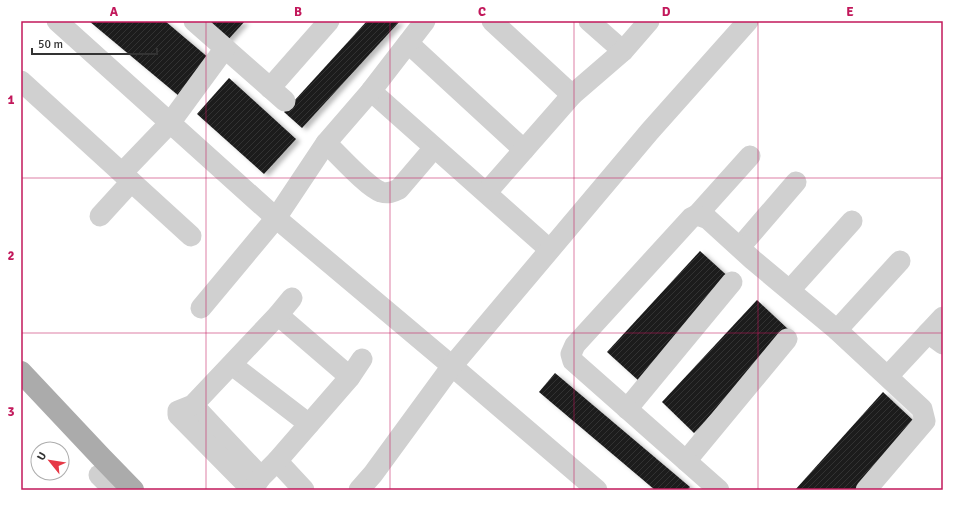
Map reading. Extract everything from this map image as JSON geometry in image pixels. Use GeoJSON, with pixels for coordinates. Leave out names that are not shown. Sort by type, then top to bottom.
{"type":"FeatureCollection","features":[{"type":"Feature","properties":{"kind":"main road"},"geometry":{"type":"LineString","coordinates":[[21,372],[133,490]]}},
{"type":"Feature","properties":{"kind":"street"},"geometry":{"type":"LineString","coordinates":[[57,21],[276,218],[597,490]]}},
{"type":"Feature","properties":{"kind":"street"},"geometry":{"type":"LineString","coordinates":[[194,21],[278,94],[320,24]]}},
{"type":"Feature","properties":{"kind":"street"},"geometry":{"type":"LineString","coordinates":[[201,308],[276,218],[326,143],[371,91],[425,21]]}},
{"type":"Feature","properties":{"kind":"street"},"geometry":{"type":"LineString","coordinates":[[486,21],[492,21],[572,95]]}},
{"type":"Feature","properties":{"kind":"street"},"geometry":{"type":"LineString","coordinates":[[589,21],[623,51]]}},
{"type":"Feature","properties":{"kind":"street"},"geometry":{"type":"LineString","coordinates":[[359,490],[452,366],[549,249],[650,131],[748,21]]}},
{"type":"Feature","properties":{"kind":"street"},"geometry":{"type":"LineString","coordinates":[[487,192],[572,95],[623,51],[639,24]]}},
{"type":"Feature","properties":{"kind":"street"},"geometry":{"type":"LineString","coordinates":[[408,43],[524,150]]}},
{"type":"Feature","properties":{"kind":"street"},"geometry":{"type":"LineString","coordinates":[[100,216],[127,177],[170,123],[225,48]]}},
{"type":"Feature","properties":{"kind":"street"},"geometry":{"type":"LineString","coordinates":[[371,91],[434,148],[487,192],[549,249]]}},
{"type":"Feature","properties":{"kind":"street"},"geometry":{"type":"LineString","coordinates":[[25,93],[127,177],[191,236]]}},
{"type":"Feature","properties":{"kind":"street"},"geometry":{"type":"LineString","coordinates":[[326,143],[370,186],[381,192],[391,193],[399,189],[434,148]]}},
{"type":"Feature","properties":{"kind":"street"},"geometry":{"type":"LineString","coordinates":[[715,489],[686,460],[573,361],[572,354],[575,345],[750,156]]}},
{"type":"Feature","properties":{"kind":"street"},"geometry":{"type":"LineString","coordinates":[[740,247],[796,182]]}},
{"type":"Feature","properties":{"kind":"street"},"geometry":{"type":"LineString","coordinates":[[697,215],[708,219],[837,330],[922,409],[925,415],[925,421],[866,490]]}},
{"type":"Feature","properties":{"kind":"street"},"geometry":{"type":"LineString","coordinates":[[790,290],[852,220]]}},
{"type":"Feature","properties":{"kind":"street"},"geometry":{"type":"LineString","coordinates":[[837,330],[900,261]]}},
{"type":"Feature","properties":{"kind":"street"},"geometry":{"type":"LineString","coordinates":[[627,409],[732,282]]}},
{"type":"Feature","properties":{"kind":"street"},"geometry":{"type":"LineString","coordinates":[[292,298],[278,315],[193,405],[255,486],[350,377],[362,359]]}},
{"type":"Feature","properties":{"kind":"street"},"geometry":{"type":"LineString","coordinates":[[278,315],[350,377]]}},
{"type":"Feature","properties":{"kind":"street"},"geometry":{"type":"LineString","coordinates":[[888,376],[936,339],[943,317]]}},
{"type":"Feature","properties":{"kind":"street"},"geometry":{"type":"LineString","coordinates":[[686,460],[787,339]]}},
{"type":"Feature","properties":{"kind":"street"},"geometry":{"type":"LineString","coordinates":[[232,364],[309,424]]}},
{"type":"Feature","properties":{"kind":"street"},"geometry":{"type":"LineString","coordinates":[[277,461],[304,490]]}},
{"type":"Feature","properties":{"kind":"street"},"geometry":{"type":"LineString","coordinates":[[99,475],[114,490]]}},
{"type":"Feature","properties":{"kind":"building"},"geometry":{"type":"Polygon","coordinates":[[[89,21],[165,21],[210,59],[179,96],[89,21]]]}},
{"type":"Feature","properties":{"kind":"building"},"geometry":{"type":"Polygon","coordinates":[[[203,21],[245,21],[226,42],[203,21]]]}},
{"type":"Feature","properties":{"kind":"building"},"geometry":{"type":"Polygon","coordinates":[[[367,21],[400,21],[302,128],[284,112],[367,21]]]}},
{"type":"Feature","properties":{"kind":"building"},"geometry":{"type":"Polygon","coordinates":[[[229,78],[296,139],[264,174],[197,114],[229,78]]]}},
{"type":"Feature","properties":{"kind":"building"},"geometry":{"type":"Polygon","coordinates":[[[700,251],[732,280],[639,381],[607,352],[700,251]]]}},
{"type":"Feature","properties":{"kind":"building"},"geometry":{"type":"Polygon","coordinates":[[[757,300],[789,330],[694,433],[662,402],[757,300]]]}},
{"type":"Feature","properties":{"kind":"building"},"geometry":{"type":"Polygon","coordinates":[[[555,373],[690,487],[687,490],[655,490],[539,392],[555,373]]]}},
{"type":"Feature","properties":{"kind":"building"},"geometry":{"type":"Polygon","coordinates":[[[883,392],[916,423],[856,490],[795,490],[883,392]]]}}]}
